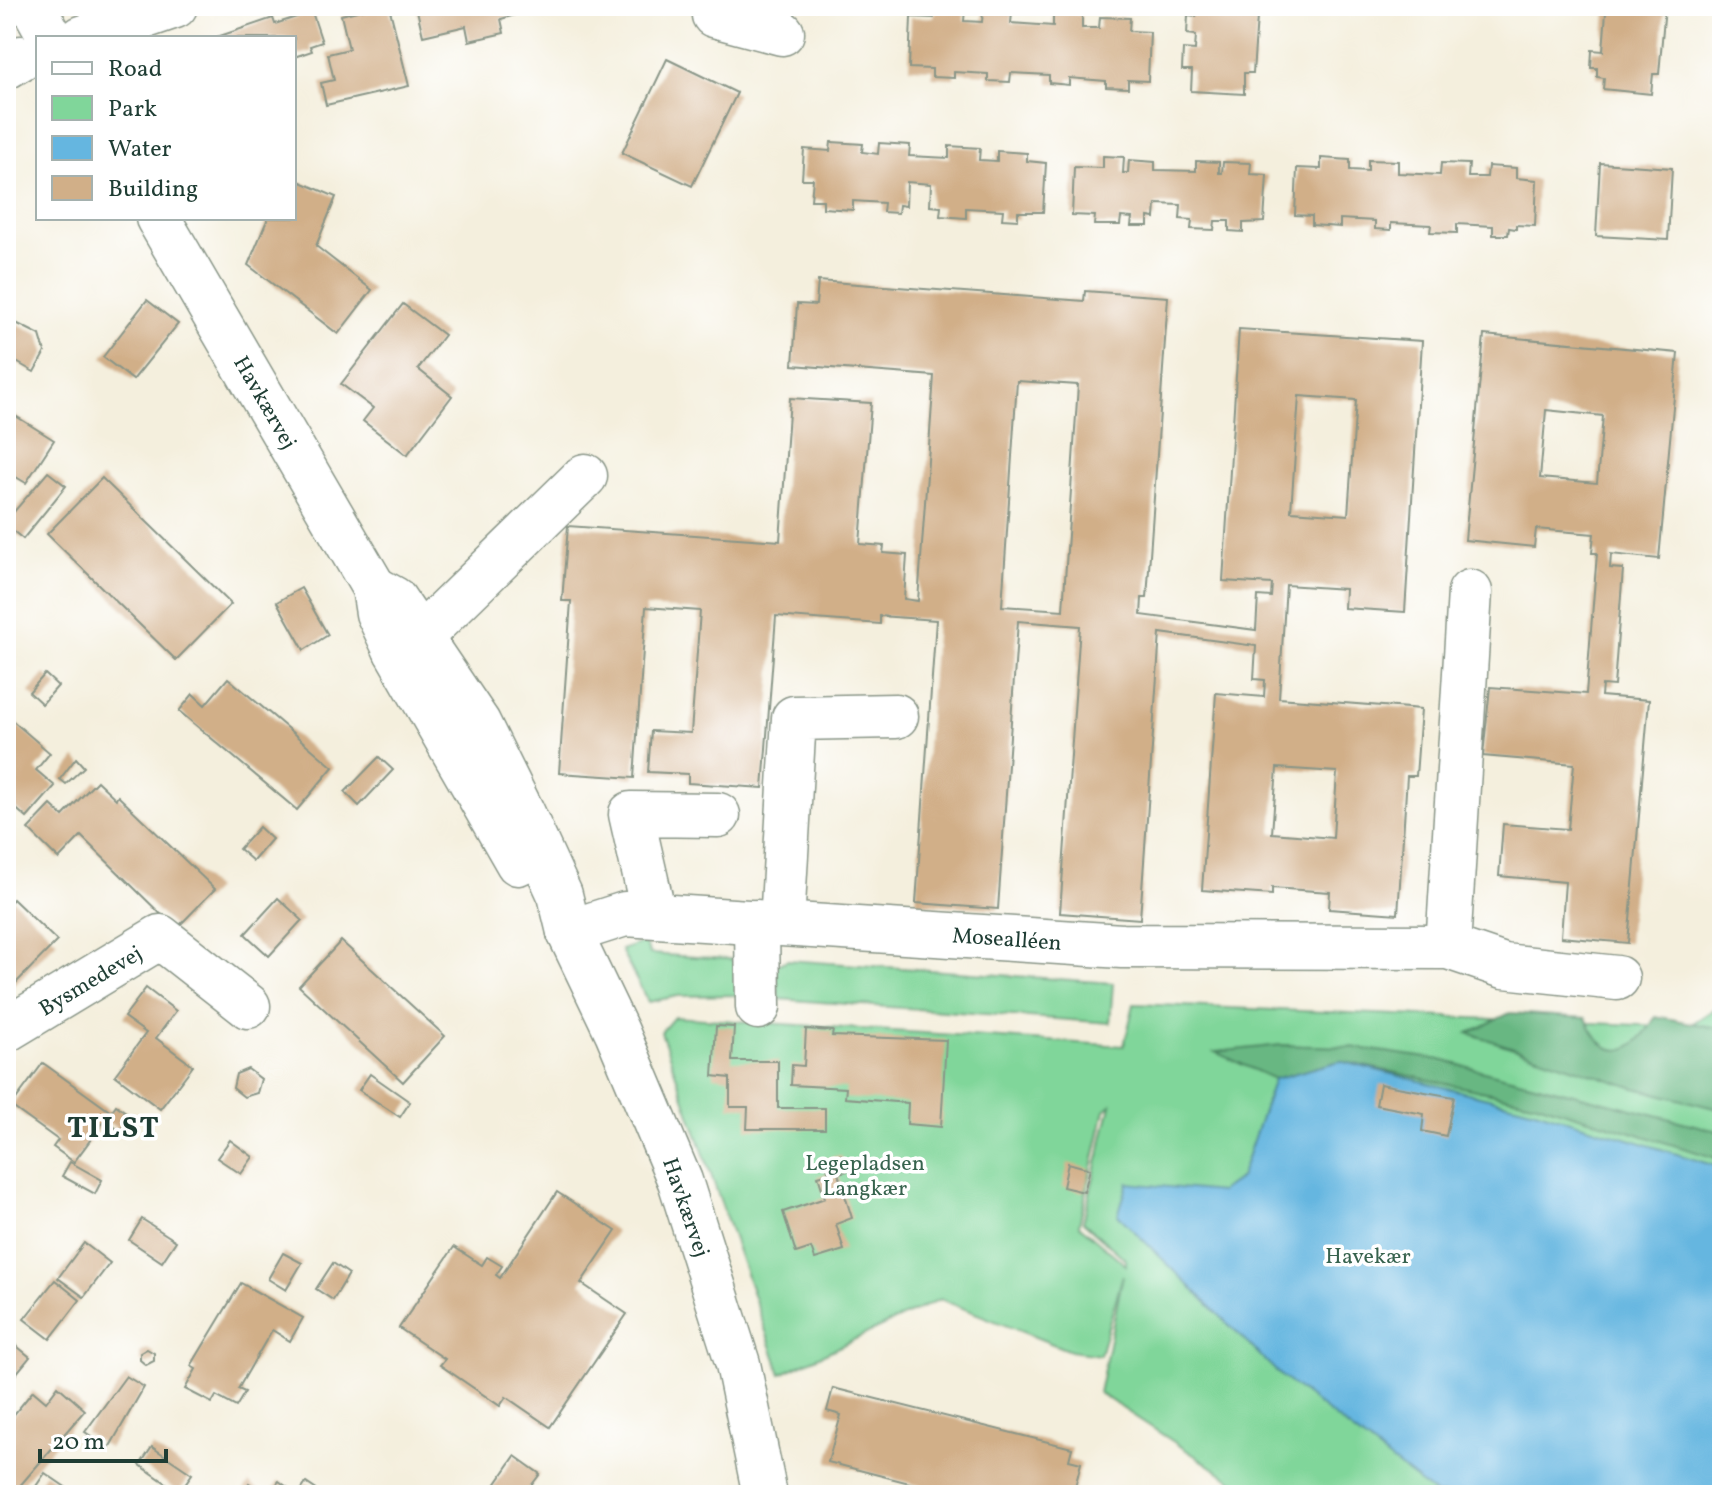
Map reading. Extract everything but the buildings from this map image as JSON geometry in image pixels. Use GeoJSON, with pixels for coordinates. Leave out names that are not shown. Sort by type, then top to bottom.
{"type":"FeatureCollection","features":[{"type":"Feature","properties":{"kind":"street"},"geometry":{"type":"LineString","coordinates":[[26,54],[33,6]]}},
{"type":"Feature","properties":{"kind":"street"},"geometry":{"type":"LineString","coordinates":[[88,36],[175,6]]}},
{"type":"Feature","properties":{"kind":"street"},"geometry":{"type":"LineString","coordinates":[[715,6],[714,15],[782,33]]}},
{"type":"Feature","properties":{"kind":"street","name":"Havkærvej"},"geometry":{"type":"LineString","coordinates":[[159,220],[374,588],[378,613],[408,644],[543,906],[569,932],[617,1032],[680,1181],[738,1364],[765,1495]]}},
{"type":"Feature","properties":{"kind":"street"},"geometry":{"type":"LineString","coordinates":[[408,644],[585,476]]}},
{"type":"Feature","properties":{"kind":"street"},"geometry":{"type":"LineString","coordinates":[[1448,947],[1470,592]]}},
{"type":"Feature","properties":{"kind":"street"},"geometry":{"type":"LineString","coordinates":[[758,1007],[794,718],[896,716]]}},
{"type":"Feature","properties":{"kind":"street"},"geometry":{"type":"LineString","coordinates":[[654,915],[631,814],[718,815]]}},
{"type":"Feature","properties":{"kind":"street","name":"Mosealléen"},"geometry":{"type":"LineString","coordinates":[[569,932],[625,914],[1122,946],[1448,947],[1504,966],[1617,978]]}},
{"type":"Feature","properties":{"kind":"street","name":"Bysmedevej"},"geometry":{"type":"LineString","coordinates":[[6,1030],[160,937],[248,1006]]}},
{"type":"Feature","properties":{"kind":"green space"},"geometry":{"type":"Polygon","coordinates":[[[644,942],[650,954],[741,960],[739,995],[678,996],[648,1002],[621,950],[644,942]]]}},
{"type":"Feature","properties":{"kind":"green space"},"geometry":{"type":"Polygon","coordinates":[[[787,960],[1113,983],[1110,1023],[779,999],[776,965],[787,960]]]}},
{"type":"Feature","properties":{"kind":"green space","name":"Havekær"},"geometry":{"type":"Polygon","coordinates":[[[1134,1004],[1687,1027],[1722,1004],[1722,1495],[1255,1495],[1099,1393],[1123,1275],[1100,1355],[1070,1351],[940,1299],[781,1374],[661,1032],[674,1017],[1124,1046],[1134,1004]],[[1111,1105],[1105,1110],[1079,1225],[1126,1265],[1126,1260],[1083,1222],[1111,1105]]]}},
{"type":"Feature","properties":{"kind":"green space"},"geometry":{"type":"Polygon","coordinates":[[[1510,1013],[1586,1018],[1603,1043],[1621,1050],[1639,1040],[1656,1016],[1717,1028],[1722,1031],[1722,1110],[1635,1088],[1468,1033],[1510,1013]]]}},
{"type":"Feature","properties":{"kind":"green space"},"geometry":{"type":"Polygon","coordinates":[[[1281,1045],[1351,1047],[1441,1060],[1722,1132],[1722,1160],[1537,1103],[1340,1061],[1274,1079],[1215,1052],[1281,1045]]]}},
{"type":"Feature","properties":{"kind":"water","name":"Havekær"},"geometry":{"type":"Polygon","coordinates":[[[1340,1061],[1535,1110],[1722,1168],[1722,1495],[1436,1495],[1281,1376],[1118,1215],[1128,1183],[1220,1192],[1240,1178],[1274,1079],[1340,1061]]]}},
{"type":"Feature","properties":{"kind":"district","name":"TILST"},"geometry":{"type":"Point","coordinates":[114,1127]}},
{"type":"Feature","properties":{"kind":"park label","name":"Legepladsen Langkær"},"geometry":{"type":"Point","coordinates":[865,1174]}}]}
